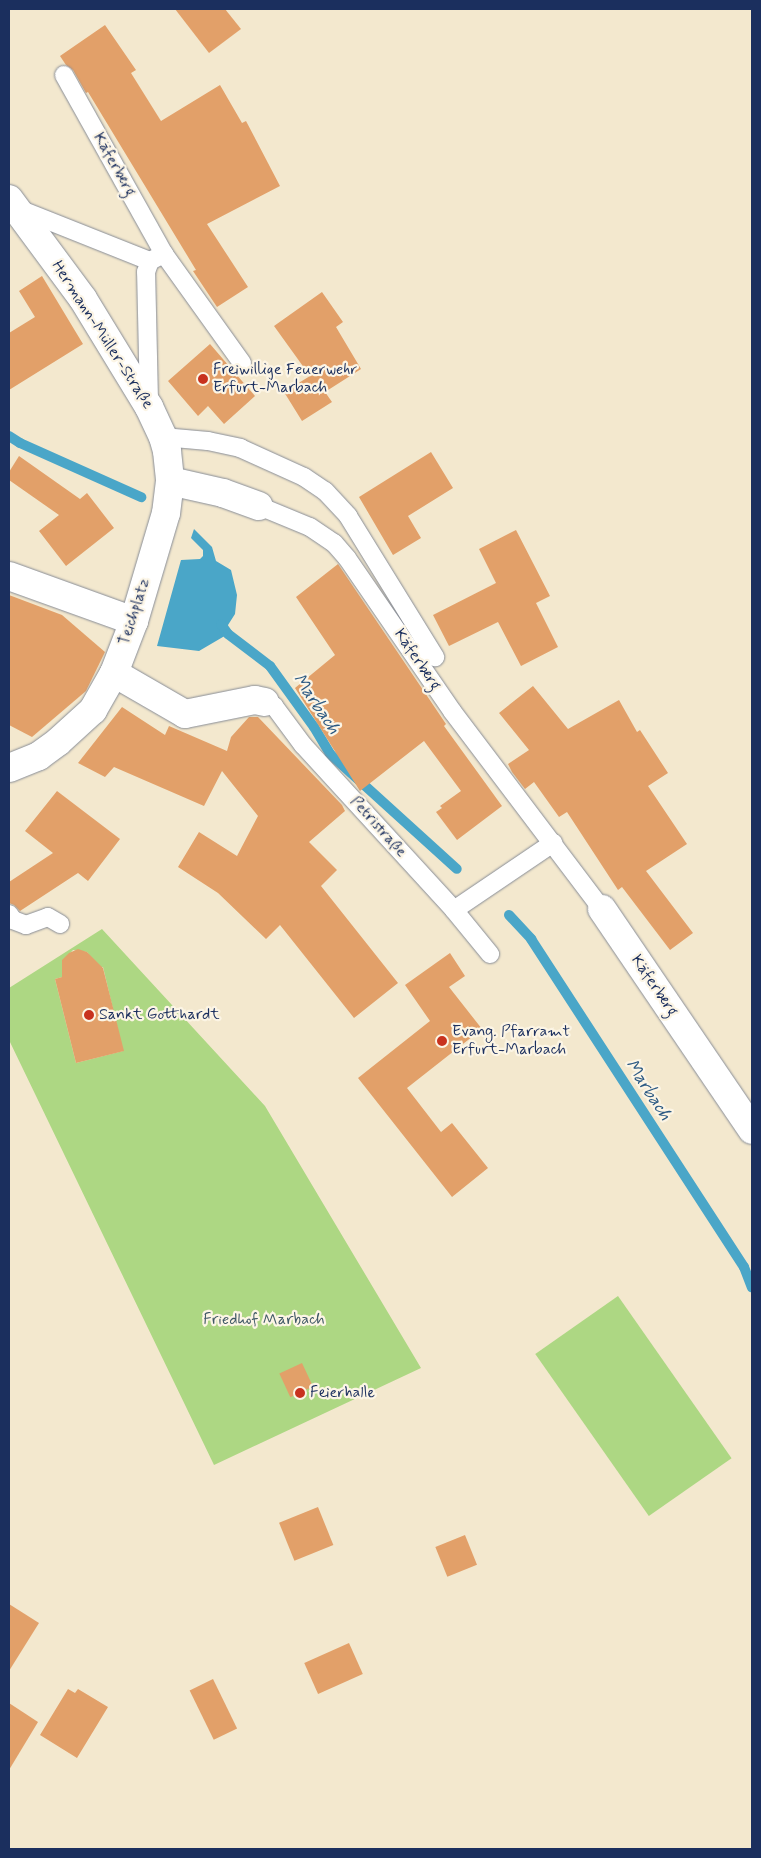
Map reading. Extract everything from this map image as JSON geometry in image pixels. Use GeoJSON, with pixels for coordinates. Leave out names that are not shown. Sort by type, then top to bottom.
{"type":"FeatureCollection","features":[{"type":"Feature","properties":{"kind":"street","name":"Hermann-Müller-Straße"},"geometry":{"type":"LineString","coordinates":[[13,204],[83,299],[149,407],[163,437],[167,451],[170,481]]}},
{"type":"Feature","properties":{"kind":"street"},"geometry":{"type":"LineString","coordinates":[[170,481],[223,493],[259,506]]}},
{"type":"Feature","properties":{"kind":"street","name":"Teichplatz"},"geometry":{"type":"LineString","coordinates":[[9,768],[39,756],[58,742],[92,710],[114,673],[134,621],[166,513],[170,481]]}},
{"type":"Feature","properties":{"kind":"street"},"geometry":{"type":"LineString","coordinates":[[9,576],[134,621]]}},
{"type":"Feature","properties":{"kind":"street"},"geometry":{"type":"LineString","coordinates":[[114,673],[185,714],[255,700],[265,702]]}},
{"type":"Feature","properties":{"kind":"street","name":"Käferberg"},"geometry":{"type":"LineString","coordinates":[[602,909],[752,1130]]}},
{"type":"Feature","properties":{"kind":"lane","name":"Käferberg"},"geometry":{"type":"LineString","coordinates":[[64,75],[157,258],[242,362]]}},
{"type":"Feature","properties":{"kind":"lane"},"geometry":{"type":"LineString","coordinates":[[13,204],[157,258],[146,272],[149,407]]}},
{"type":"Feature","properties":{"kind":"lane","name":"Käferberg"},"geometry":{"type":"LineString","coordinates":[[163,437],[208,441],[240,448],[304,476],[325,491],[348,516],[435,657]]}},
{"type":"Feature","properties":{"kind":"lane","name":"Käferberg"},"geometry":{"type":"LineString","coordinates":[[259,506],[310,527],[334,542],[452,711],[602,909]]}},
{"type":"Feature","properties":{"kind":"lane","name":"Petristraße"},"geometry":{"type":"LineString","coordinates":[[265,702],[274,706],[303,745],[454,910],[490,954]]}},
{"type":"Feature","properties":{"kind":"lane"},"geometry":{"type":"LineString","coordinates":[[454,910],[553,843]]}},
{"type":"Feature","properties":{"kind":"lane"},"geometry":{"type":"LineString","coordinates":[[9,914],[13,920],[26,925],[48,917],[60,924]]}},
{"type":"Feature","properties":{"kind":"green space","name":"Friedhof Marbach"},"geometry":{"type":"Polygon","coordinates":[[[102,929],[265,1106],[421,1368],[214,1465],[9,1040],[9,988],[102,929]],[[73,950],[62,962],[66,976],[55,979],[76,1063],[123,1051],[103,967],[94,969],[93,960],[87,952],[73,950]]]}},
{"type":"Feature","properties":{"kind":"green space"},"geometry":{"type":"Polygon","coordinates":[[[618,1296],[732,1458],[649,1516],[535,1354],[618,1296]]]}},
{"type":"Feature","properties":{"kind":"water"},"geometry":{"type":"Polygon","coordinates":[[[194,529],[212,547],[216,561],[231,570],[237,595],[235,614],[228,625],[228,634],[199,651],[157,646],[181,560],[200,559],[203,556],[203,550],[191,538],[194,529]]]}},
{"type":"Feature","properties":{"kind":"building"},"geometry":{"type":"Polygon","coordinates":[[[175,9],[225,9],[241,29],[209,53],[175,9]]]}},
{"type":"Feature","properties":{"kind":"building"},"geometry":{"type":"Polygon","coordinates":[[[105,25],[136,70],[131,73],[161,121],[220,85],[242,123],[246,121],[280,186],[207,224],[248,287],[217,307],[193,271],[196,270],[88,92],[86,93],[73,70],[66,65],[60,56],[105,25]]]}},
{"type":"Feature","properties":{"kind":"building"},"geometry":{"type":"Polygon","coordinates":[[[42,276],[83,344],[9,390],[9,333],[35,317],[19,291],[42,276]]]}},
{"type":"Feature","properties":{"kind":"building"},"geometry":{"type":"Polygon","coordinates":[[[322,292],[343,322],[336,327],[361,369],[325,392],[332,402],[302,421],[284,392],[310,376],[274,326],[322,292]]]}},
{"type":"Feature","properties":{"kind":"building"},"geometry":{"type":"Polygon","coordinates":[[[210,344],[255,396],[224,424],[208,406],[198,416],[168,381],[210,344]]]}},
{"type":"Feature","properties":{"kind":"building"},"geometry":{"type":"Polygon","coordinates":[[[431,452],[453,488],[408,516],[421,538],[393,555],[359,497],[431,452]]]}},
{"type":"Feature","properties":{"kind":"building"},"geometry":{"type":"Polygon","coordinates":[[[19,456],[80,499],[87,493],[114,528],[66,566],[39,531],[59,515],[9,480],[9,472],[19,456]]]}},
{"type":"Feature","properties":{"kind":"building"},"geometry":{"type":"Polygon","coordinates":[[[516,530],[550,596],[536,603],[558,647],[521,666],[498,622],[449,646],[433,615],[496,583],[479,549],[516,530]]]}},
{"type":"Feature","properties":{"kind":"building"},"geometry":{"type":"Polygon","coordinates":[[[338,564],[446,724],[444,726],[502,806],[457,840],[436,812],[442,808],[440,806],[461,791],[424,741],[360,791],[295,688],[335,655],[296,597],[338,564]]]}},
{"type":"Feature","properties":{"kind":"building"},"geometry":{"type":"Polygon","coordinates":[[[9,595],[62,615],[105,652],[86,691],[32,737],[9,725],[9,595]]]}},
{"type":"Feature","properties":{"kind":"building"},"geometry":{"type":"Polygon","coordinates":[[[533,686],[568,729],[619,700],[637,732],[640,730],[668,773],[648,786],[687,844],[646,871],[693,933],[670,950],[622,887],[618,890],[567,812],[559,817],[534,782],[525,789],[512,772],[508,764],[529,750],[499,713],[533,686]]]}},
{"type":"Feature","properties":{"kind":"building"},"geometry":{"type":"Polygon","coordinates":[[[122,707],[165,735],[169,726],[227,751],[231,737],[249,717],[258,717],[342,805],[345,811],[309,842],[337,870],[321,886],[398,983],[354,1018],[280,925],[266,939],[218,893],[178,867],[199,832],[237,856],[258,816],[222,771],[204,806],[114,767],[105,777],[78,763],[122,707]]]}},
{"type":"Feature","properties":{"kind":"building"},"geometry":{"type":"Polygon","coordinates":[[[57,791],[120,839],[88,881],[78,873],[20,911],[9,903],[9,882],[53,853],[25,831],[57,791]]]}},
{"type":"Feature","properties":{"kind":"building","name":"Sankt Gotthardt"},"geometry":{"type":"Polygon","coordinates":[[[78,949],[87,952],[103,968],[124,1051],[76,1063],[55,979],[62,977],[62,960],[69,953],[78,949]]]}},
{"type":"Feature","properties":{"kind":"building"},"geometry":{"type":"Polygon","coordinates":[[[450,953],[465,976],[449,987],[482,1029],[407,1088],[441,1132],[452,1123],[488,1168],[452,1197],[358,1078],[430,1021],[405,985],[450,953]]]}},
{"type":"Feature","properties":{"kind":"building"},"geometry":{"type":"Polygon","coordinates":[[[302,1363],[313,1387],[290,1397],[279,1374],[302,1363]]]}},
{"type":"Feature","properties":{"kind":"building"},"geometry":{"type":"Polygon","coordinates":[[[318,1507],[333,1545],[294,1561],[279,1523],[318,1507]]]}},
{"type":"Feature","properties":{"kind":"building"},"geometry":{"type":"Polygon","coordinates":[[[465,1535],[477,1565],[447,1577],[435,1547],[465,1535]]]}},
{"type":"Feature","properties":{"kind":"building"},"geometry":{"type":"Polygon","coordinates":[[[9,1604],[39,1623],[9,1671],[9,1604]]]}},
{"type":"Feature","properties":{"kind":"building"},"geometry":{"type":"Polygon","coordinates":[[[349,1643],[363,1674],[318,1694],[304,1663],[349,1643]]]}},
{"type":"Feature","properties":{"kind":"building"},"geometry":{"type":"Polygon","coordinates":[[[213,1679],[237,1728],[214,1740],[190,1690],[213,1679]]]}},
{"type":"Feature","properties":{"kind":"building"},"geometry":{"type":"Polygon","coordinates":[[[68,1689],[75,1693],[78,1689],[108,1707],[77,1758],[40,1735],[68,1689]]]}},
{"type":"Feature","properties":{"kind":"building"},"geometry":{"type":"Polygon","coordinates":[[[9,1703],[38,1722],[9,1770],[9,1703]]]}},
{"type":"Feature","properties":{"kind":"waterway","name":"Marbach"},"geometry":{"type":"LineString","coordinates":[[9,436],[20,443],[141,497]]}},
{"type":"Feature","properties":{"kind":"waterway","name":"Marbach"},"geometry":{"type":"LineString","coordinates":[[221,624],[228,634],[270,666],[314,727],[330,754],[457,869]]}},
{"type":"Feature","properties":{"kind":"waterway","name":"Marbach"},"geometry":{"type":"LineString","coordinates":[[509,915],[531,939],[744,1267],[752,1288]]}},
{"type":"Feature","properties":{"kind":"place","name":"Freiwillige Feuerwehr Erfurt-Marbach"},"geometry":{"type":"Point","coordinates":[203,379]}},
{"type":"Feature","properties":{"kind":"place","name":"Sankt Gotthardt"},"geometry":{"type":"Point","coordinates":[89,1015]}},
{"type":"Feature","properties":{"kind":"place","name":"Evang. Pfarramt Erfurt-Marbach"},"geometry":{"type":"Point","coordinates":[442,1041]}},
{"type":"Feature","properties":{"kind":"place","name":"Feierhalle"},"geometry":{"type":"Point","coordinates":[300,1393]}}]}
